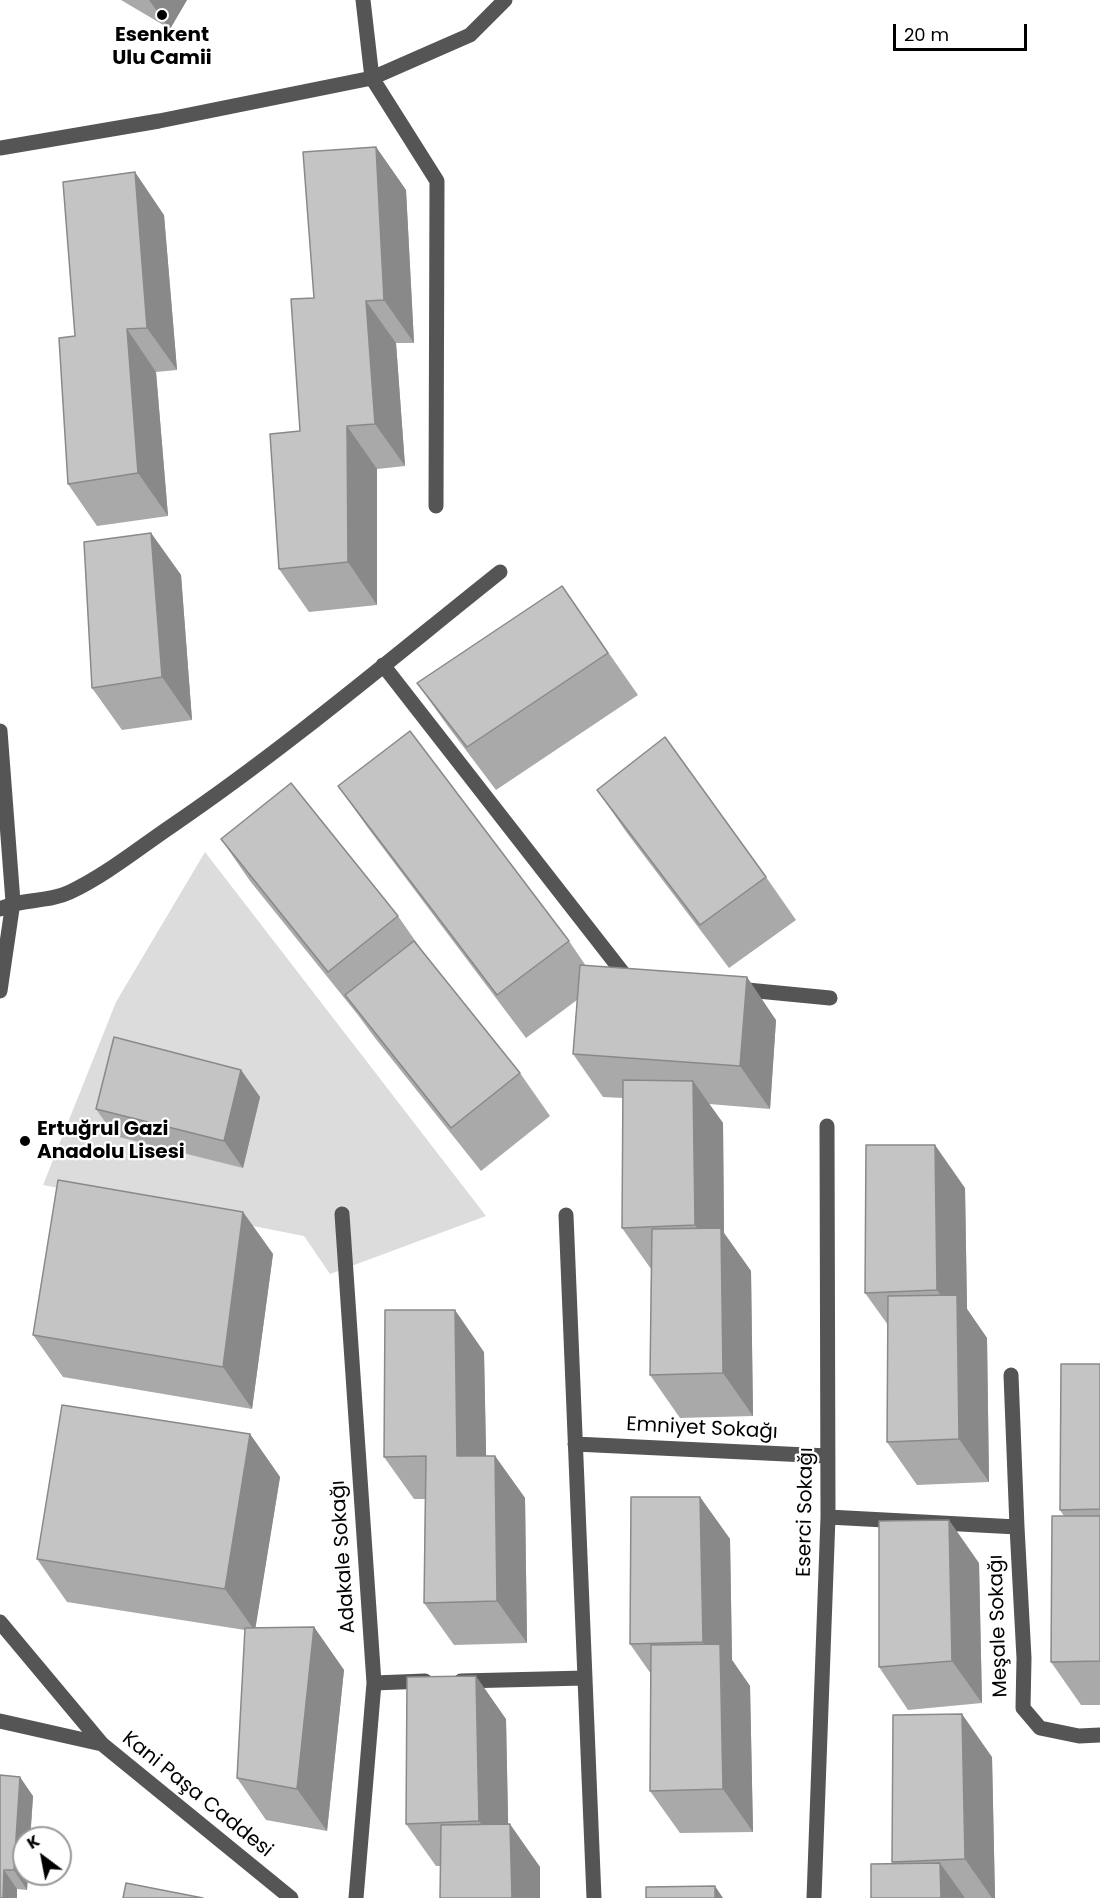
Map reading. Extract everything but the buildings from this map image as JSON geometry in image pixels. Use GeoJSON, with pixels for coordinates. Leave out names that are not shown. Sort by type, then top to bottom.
{"type":"FeatureCollection","features":[{"type":"Feature","properties":{"kind":"street"},"geometry":{"type":"LineString","coordinates":[[363,0],[372,78],[437,181],[436,506]]}},
{"type":"Feature","properties":{"kind":"street"},"geometry":{"type":"LineString","coordinates":[[0,147],[159,121],[372,78],[470,35],[505,0]]}},
{"type":"Feature","properties":{"kind":"street"},"geometry":{"type":"LineString","coordinates":[[6,906],[42,901],[69,893],[96,878],[216,795],[500,572]]}},
{"type":"Feature","properties":{"kind":"street"},"geometry":{"type":"LineString","coordinates":[[383,665],[627,978],[650,980]]}},
{"type":"Feature","properties":{"kind":"street"},"geometry":{"type":"LineString","coordinates":[[0,731],[6,906],[0,991]]}},
{"type":"Feature","properties":{"kind":"street"},"geometry":{"type":"LineString","coordinates":[[717,987],[830,998]]}},
{"type":"Feature","properties":{"kind":"street","name":"Eserci Sokağı"},"geometry":{"type":"LineString","coordinates":[[814,1898],[828,1517],[828,1126]]}},
{"type":"Feature","properties":{"kind":"street","name":"Adakale Sokağı"},"geometry":{"type":"LineString","coordinates":[[342,1214],[374,1683],[356,1898]]}},
{"type":"Feature","properties":{"kind":"street"},"geometry":{"type":"LineString","coordinates":[[566,1215],[594,1898]]}},
{"type":"Feature","properties":{"kind":"street","name":"Meşale Sokağı"},"geometry":{"type":"LineString","coordinates":[[1011,1375],[1024,1658],[1023,1708],[1040,1728],[1080,1736],[1100,1735]]}},
{"type":"Feature","properties":{"kind":"street","name":"Emniyet Sokağı"},"geometry":{"type":"LineString","coordinates":[[575,1444],[828,1456]]}},
{"type":"Feature","properties":{"kind":"street","name":"Meşale Sokağı"},"geometry":{"type":"LineString","coordinates":[[828,1517],[1017,1527]]}},
{"type":"Feature","properties":{"kind":"street"},"geometry":{"type":"LineString","coordinates":[[0,1622],[102,1744]]}},
{"type":"Feature","properties":{"kind":"street"},"geometry":{"type":"LineString","coordinates":[[374,1683],[585,1678]]}},
{"type":"Feature","properties":{"kind":"street","name":"Kani Paşa Caddesi"},"geometry":{"type":"LineString","coordinates":[[0,1721],[102,1744],[289,1897]]}},
{"type":"Feature","properties":{"kind":"shaded area"},"geometry":{"type":"Polygon","coordinates":[[[205,852],[486,1216],[330,1274],[304,1236],[43,1185],[116,1002],[205,852]]]}},
{"type":"Feature","properties":{"kind":"place","name":"Esenkent Ulu Camii"},"geometry":{"type":"Point","coordinates":[162,15]}},
{"type":"Feature","properties":{"kind":"place","name":"Ertuğrul Gazi Anadolu Lisesi"},"geometry":{"type":"Point","coordinates":[25,1141]}}]}
